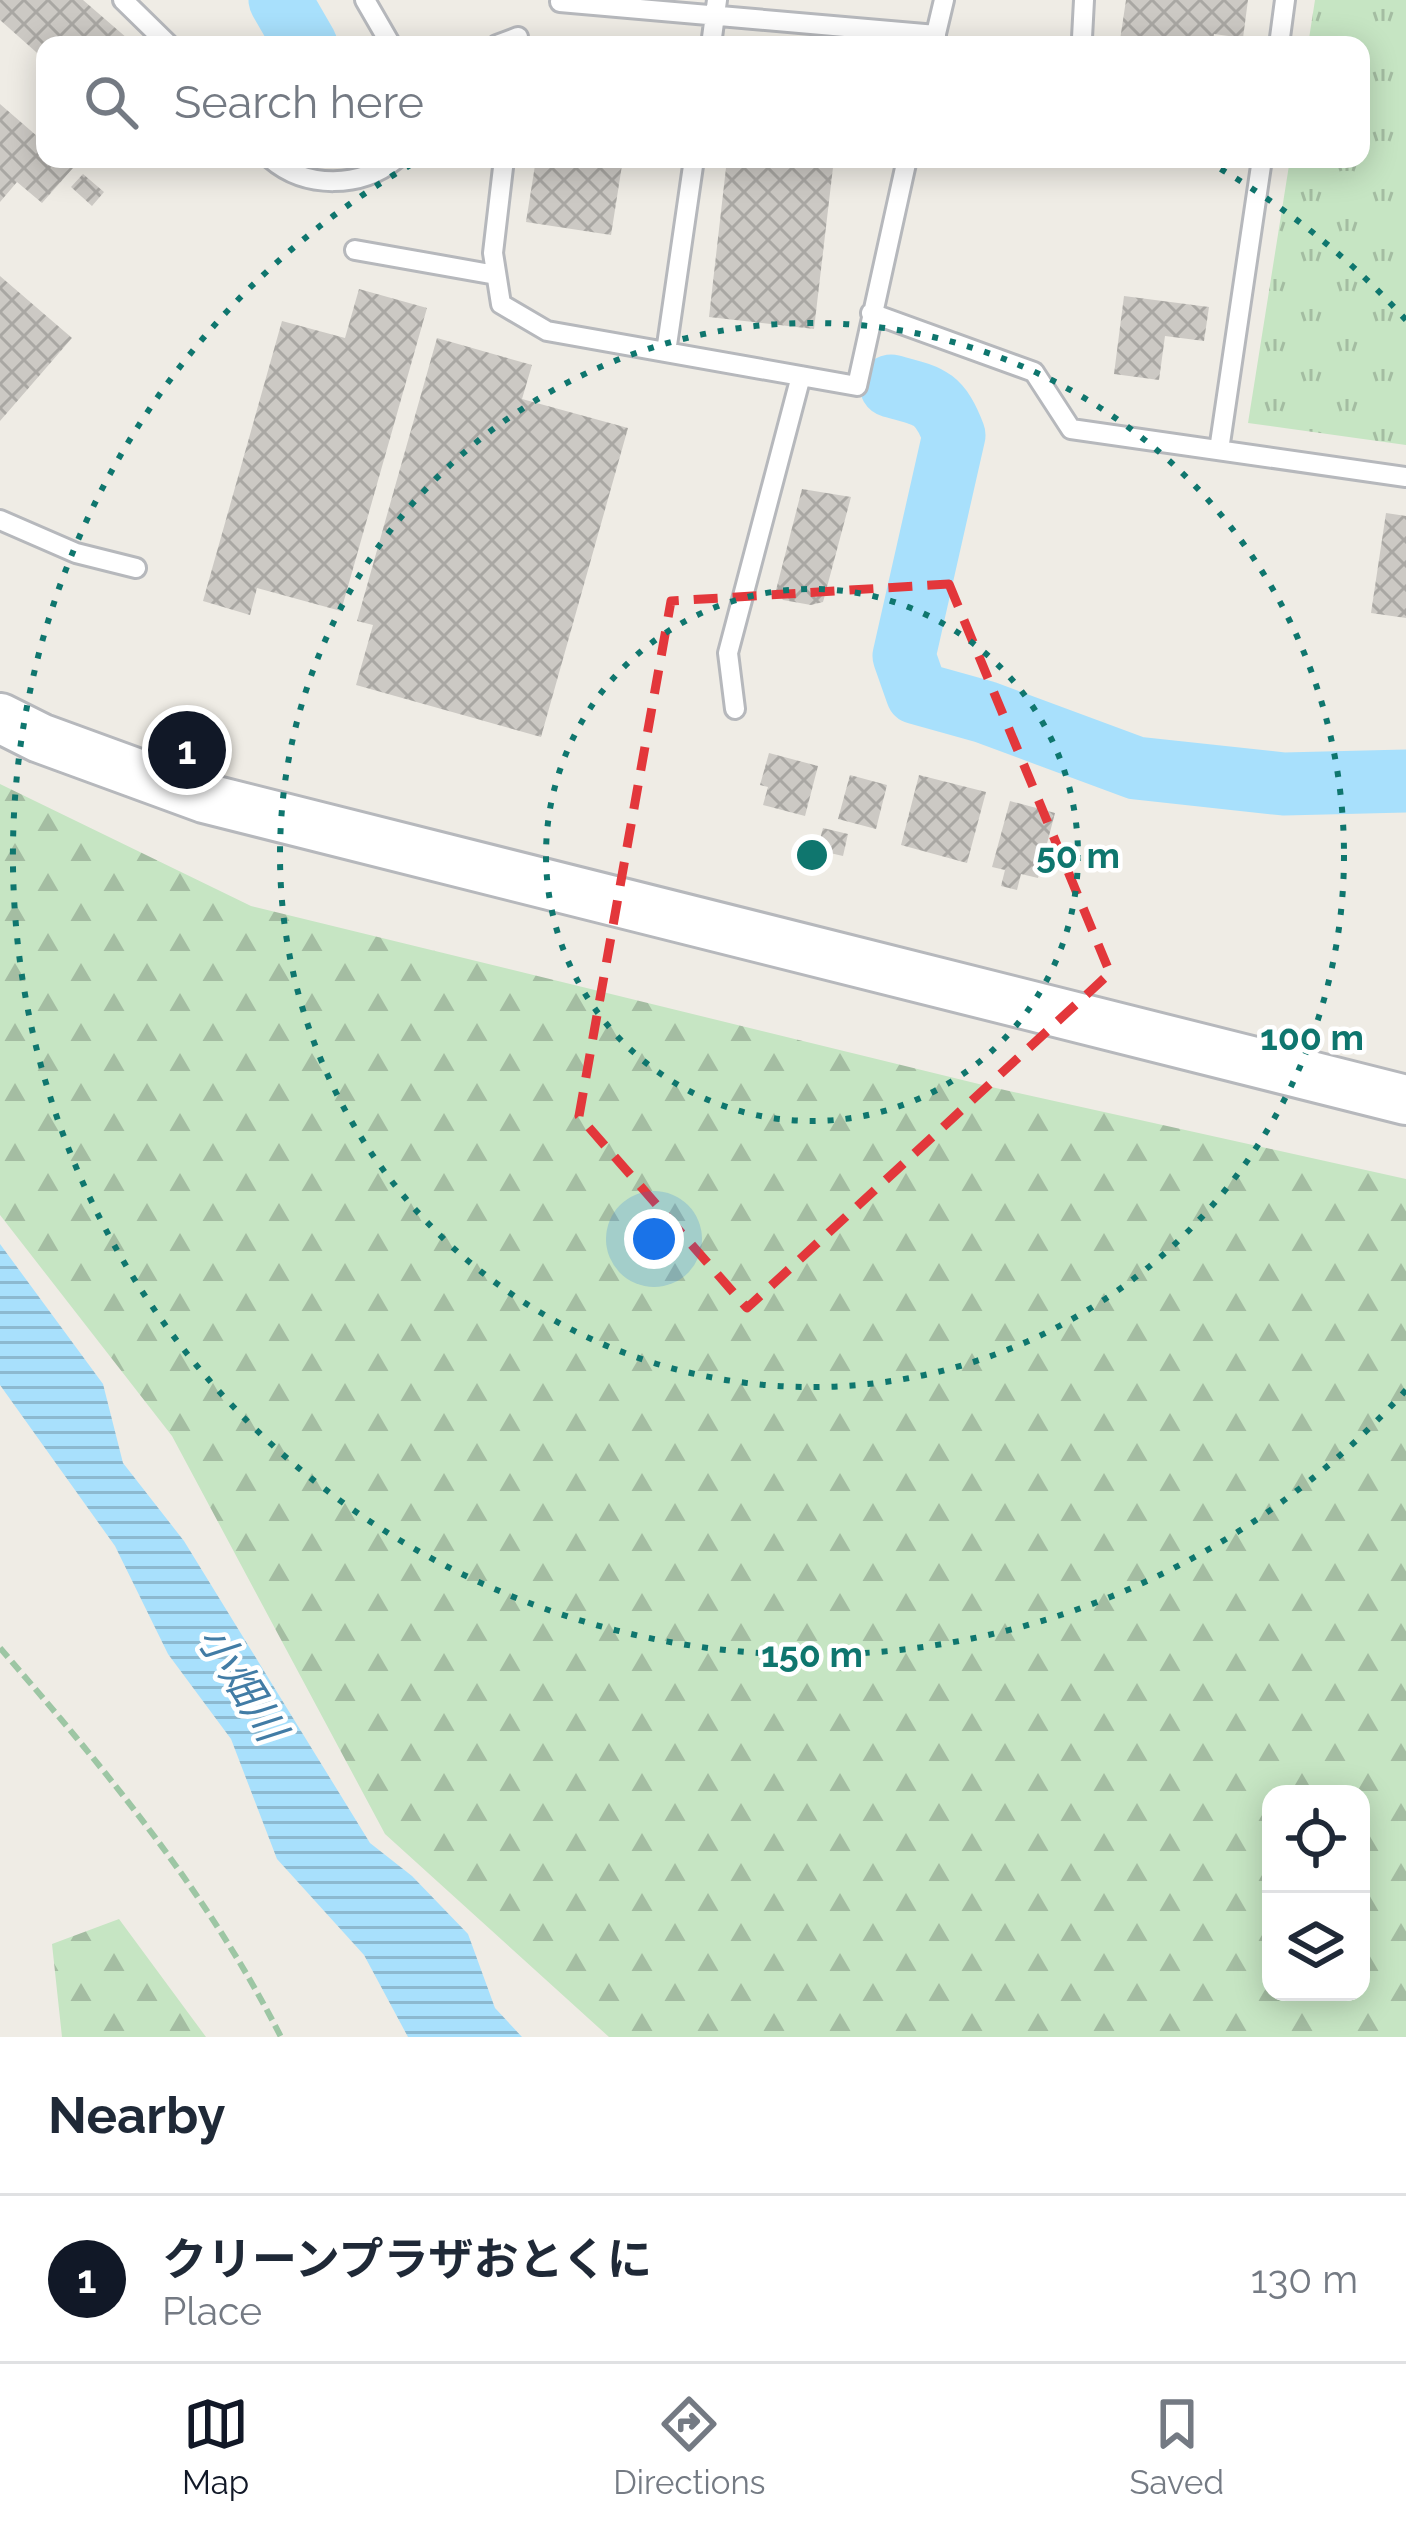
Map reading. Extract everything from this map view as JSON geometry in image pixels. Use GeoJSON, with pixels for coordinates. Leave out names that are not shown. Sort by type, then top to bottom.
{"type":"FeatureCollection","features":[{"type":"Feature","properties":{"kind":"street"},"geometry":{"type":"LineString","coordinates":[[0,718],[40,739],[204,798],[1406,1100]]}},
{"type":"Feature","properties":{"kind":"lane"},"geometry":{"type":"LineString","coordinates":[[123,0],[160,36]]}},
{"type":"Feature","properties":{"kind":"lane"},"geometry":{"type":"LineString","coordinates":[[365,0],[386,36]]}},
{"type":"Feature","properties":{"kind":"lane"},"geometry":{"type":"LineString","coordinates":[[797,23],[799,0]]}},
{"type":"Feature","properties":{"kind":"lane"},"geometry":{"type":"LineString","coordinates":[[935,36],[944,0]]}},
{"type":"Feature","properties":{"kind":"lane"},"geometry":{"type":"LineString","coordinates":[[1082,36],[1084,0]]}},
{"type":"Feature","properties":{"kind":"lane"},"geometry":{"type":"LineString","coordinates":[[1280,36],[1285,0]]}},
{"type":"Feature","properties":{"kind":"lane"},"geometry":{"type":"LineString","coordinates":[[560,2],[716,8],[902,36]]}},
{"type":"Feature","properties":{"kind":"lane"},"geometry":{"type":"LineString","coordinates":[[288,168],[304,177],[346,183],[384,168]]}},
{"type":"Feature","properties":{"kind":"lane"},"geometry":{"type":"LineString","coordinates":[[503,168],[493,253],[502,304],[547,331],[857,386],[905,168]]}},
{"type":"Feature","properties":{"kind":"lane"},"geometry":{"type":"LineString","coordinates":[[666,352],[693,168]]}},
{"type":"Feature","properties":{"kind":"lane"},"geometry":{"type":"LineString","coordinates":[[1219,450],[1261,168]]}},
{"type":"Feature","properties":{"kind":"lane"},"geometry":{"type":"LineString","coordinates":[[355,250],[496,274]]}},
{"type":"Feature","properties":{"kind":"lane"},"geometry":{"type":"LineString","coordinates":[[871,313],[1034,372],[1071,429],[1406,477]]}},
{"type":"Feature","properties":{"kind":"lane"},"geometry":{"type":"LineString","coordinates":[[735,709],[728,653],[801,376]]}},
{"type":"Feature","properties":{"kind":"lane"},"geometry":{"type":"LineString","coordinates":[[0,520],[76,553],[136,568]]}},
{"type":"Feature","properties":{"kind":"path"},"geometry":{"type":"LineString","coordinates":[[0,1648],[163,1843],[257,1989],[281,2037]]}},
{"type":"Feature","properties":{"kind":"highlighted area"},"geometry":{"type":"Polygon","coordinates":[[[949,584],[1110,973],[747,1308],[579,1116],[671,601],[949,584]]]}},
{"type":"Feature","properties":{"kind":"green space"},"geometry":{"type":"Polygon","coordinates":[[[1315,0],[1406,0],[1406,445],[1248,423],[1289,168],[1370,168],[1370,36],[1309,36],[1315,0]]]}},
{"type":"Feature","properties":{"kind":"green space"},"geometry":{"type":"Polygon","coordinates":[[[0,784],[251,906],[987,1086],[1406,1179],[1406,2037],[609,2037],[385,1834],[172,1436],[0,1215],[0,784]]]}},
{"type":"Feature","properties":{"kind":"green space"},"geometry":{"type":"Polygon","coordinates":[[[119,1919],[206,2037],[62,2037],[52,1944],[119,1919]]]}},
{"type":"Feature","properties":{"kind":"water","name":"小畑川"},"geometry":{"type":"Polygon","coordinates":[[[0,1244],[103,1384],[123,1463],[184,1541],[370,1843],[412,1876],[468,1934],[495,2008],[522,2037],[408,2037],[364,1955],[277,1859],[231,1739],[168,1654],[115,1546],[0,1385],[0,1244]]]}},
{"type":"Feature","properties":{"kind":"building"},"geometry":{"type":"Polygon","coordinates":[[[0,0],[83,0],[125,36],[36,36],[36,52],[0,20],[0,0]]]}},
{"type":"Feature","properties":{"kind":"building"},"geometry":{"type":"Polygon","coordinates":[[[1126,0],[1248,0],[1243,36],[1121,36],[1126,0]]]}},
{"type":"Feature","properties":{"kind":"building"},"geometry":{"type":"Polygon","coordinates":[[[0,104],[36,135],[36,168],[73,168],[42,203],[17,182],[0,202],[0,104]]]}},
{"type":"Feature","properties":{"kind":"building"},"geometry":{"type":"Polygon","coordinates":[[[535,168],[622,168],[611,235],[526,222],[535,168]]]}},
{"type":"Feature","properties":{"kind":"building"},"geometry":{"type":"Polygon","coordinates":[[[726,168],[833,168],[814,329],[709,317],[726,168]]]}},
{"type":"Feature","properties":{"kind":"building"},"geometry":{"type":"Polygon","coordinates":[[[83,174],[104,192],[92,206],[71,187],[83,174]]]}},
{"type":"Feature","properties":{"kind":"building"},"geometry":{"type":"Polygon","coordinates":[[[0,276],[72,338],[0,421],[0,276]]]}},
{"type":"Feature","properties":{"kind":"building"},"geometry":{"type":"Polygon","coordinates":[[[359,289],[427,308],[341,611],[257,588],[250,615],[203,601],[282,321],[345,338],[359,289]]]}},
{"type":"Feature","properties":{"kind":"building"},"geometry":{"type":"Polygon","coordinates":[[[1124,296],[1209,307],[1204,341],[1165,336],[1159,380],[1114,374],[1124,296]]]}},
{"type":"Feature","properties":{"kind":"building"},"geometry":{"type":"Polygon","coordinates":[[[437,338],[532,365],[522,399],[628,428],[541,737],[356,685],[373,625],[357,621],[437,338]]]}},
{"type":"Feature","properties":{"kind":"building"},"geometry":{"type":"Polygon","coordinates":[[[802,489],[851,497],[823,602],[811,605],[783,600],[776,590],[802,489]]]}},
{"type":"Feature","properties":{"kind":"building"},"geometry":{"type":"Polygon","coordinates":[[[1386,513],[1406,516],[1406,618],[1371,613],[1386,513]]]}},
{"type":"Feature","properties":{"kind":"building"},"geometry":{"type":"Polygon","coordinates":[[[769,753],[818,766],[805,816],[763,805],[768,787],[760,785],[769,753]]]}},
{"type":"Feature","properties":{"kind":"building"},"geometry":{"type":"Polygon","coordinates":[[[850,775],[887,785],[876,829],[838,819],[850,775]]]}},
{"type":"Feature","properties":{"kind":"building"},"geometry":{"type":"Polygon","coordinates":[[[919,775],[986,792],[967,863],[901,845],[919,775]]]}},
{"type":"Feature","properties":{"kind":"building"},"geometry":{"type":"Polygon","coordinates":[[[1010,801],[1055,813],[1038,878],[1021,874],[1017,890],[1001,886],[1005,870],[992,867],[1010,801]]]}},
{"type":"Feature","properties":{"kind":"building"},"geometry":{"type":"Polygon","coordinates":[[[823,828],[848,834],[843,856],[817,850],[823,828]]]}},
{"type":"Feature","properties":{"kind":"waterway"},"geometry":{"type":"LineString","coordinates":[[280,0],[301,36]]}},
{"type":"Feature","properties":{"kind":"waterway"},"geometry":{"type":"LineString","coordinates":[[891,386],[931,400],[954,435],[904,656],[917,693],[985,712],[1136,768],[1284,784],[1406,781]]}},
{"type":"Feature","properties":{"kind":"place","name":"クリーンプラザおとくに"},"geometry":{"type":"Point","coordinates":[187,750]}}]}
